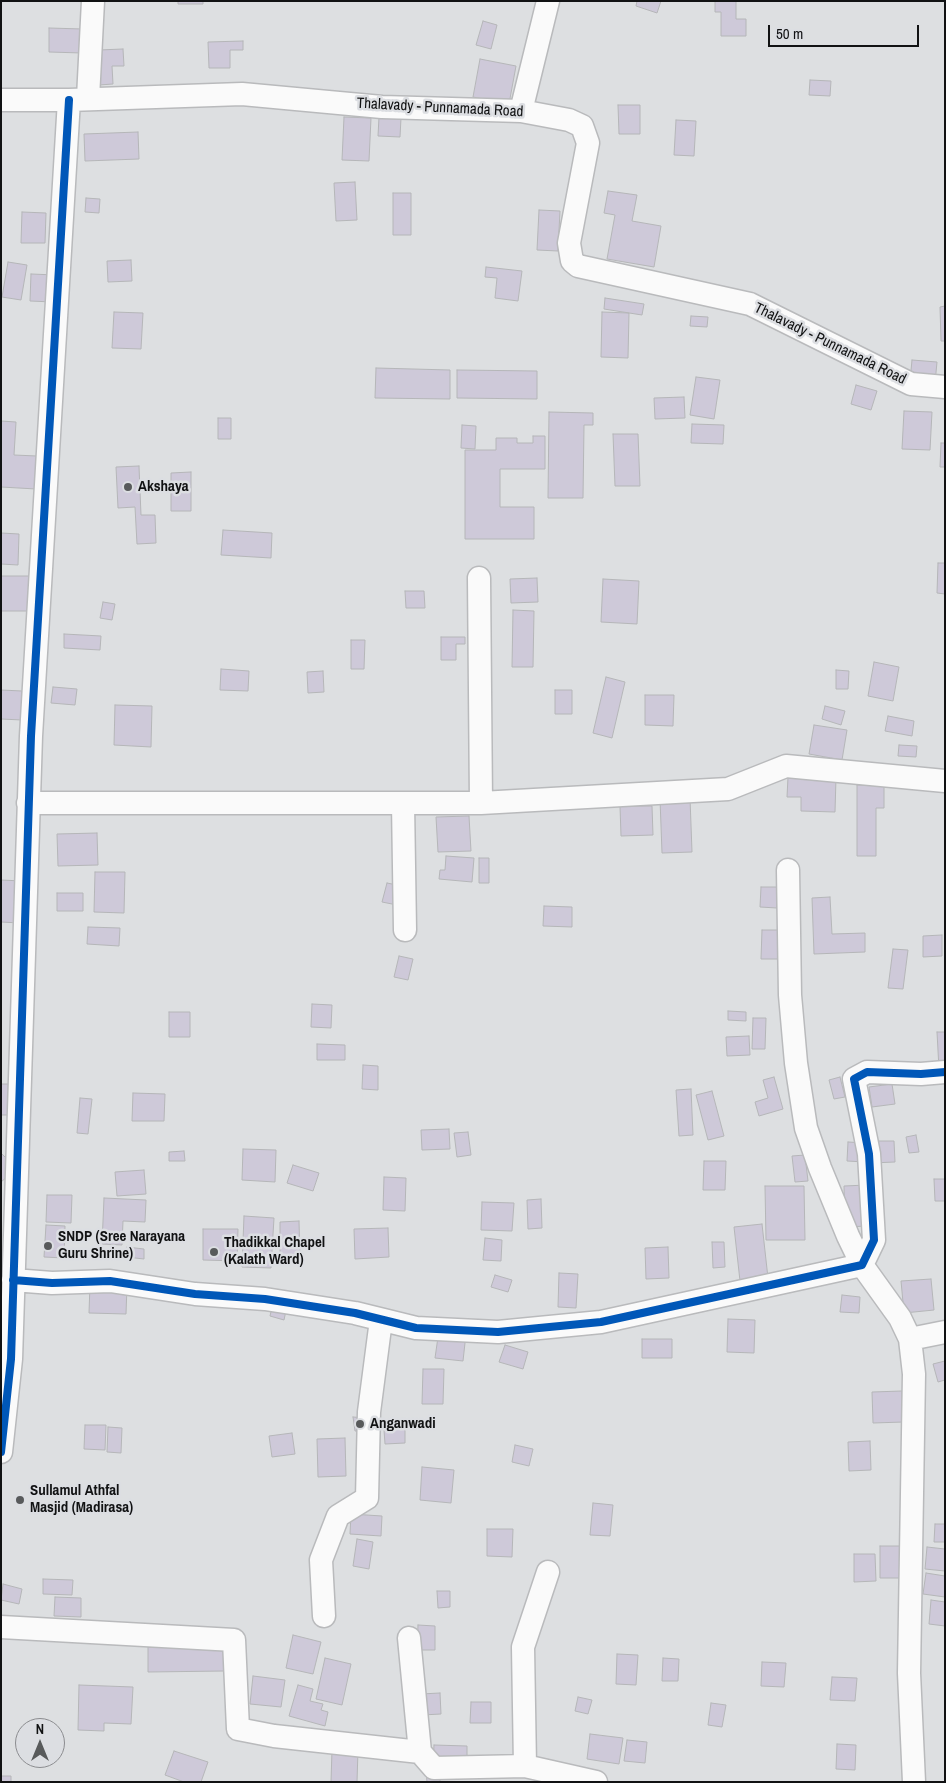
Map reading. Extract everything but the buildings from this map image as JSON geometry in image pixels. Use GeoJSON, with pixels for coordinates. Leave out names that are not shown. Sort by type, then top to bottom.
{"type":"FeatureCollection","features":[{"type":"Feature","properties":{"kind":"street"},"geometry":{"type":"LineString","coordinates":[[1,1452],[11,1359],[28,802],[78,99],[92,1]]}},
{"type":"Feature","properties":{"kind":"street"},"geometry":{"type":"LineString","coordinates":[[521,111],[548,1]]}},
{"type":"Feature","properties":{"kind":"street","name":"Thalavady - Punnamada Road"},"geometry":{"type":"LineString","coordinates":[[1,100],[242,94],[382,107],[521,111],[569,120],[582,126],[588,143],[569,243],[572,261],[578,266],[750,304],[911,384],[945,387]]}},
{"type":"Feature","properties":{"kind":"street"},"geometry":{"type":"LineString","coordinates":[[479,578],[481,802]]}},
{"type":"Feature","properties":{"kind":"street"},"geometry":{"type":"LineString","coordinates":[[28,802],[481,802],[728,789],[786,766],[945,781]]}},
{"type":"Feature","properties":{"kind":"street"},"geometry":{"type":"LineString","coordinates":[[403,802],[405,930]]}},
{"type":"Feature","properties":{"kind":"street"},"geometry":{"type":"LineString","coordinates":[[788,870],[790,995],[796,1062],[806,1128],[835,1207],[862,1265],[900,1318],[910,1339],[914,1374],[909,1673],[914,1782]]}},
{"type":"Feature","properties":{"kind":"street"},"geometry":{"type":"LineString","coordinates":[[862,1265],[874,1240],[869,1154],[854,1079],[866,1072],[921,1074],[945,1072]]}},
{"type":"Feature","properties":{"kind":"street"},"geometry":{"type":"LineString","coordinates":[[13,1280],[52,1284],[110,1281],[194,1294],[265,1299],[416,1328],[498,1332],[601,1322],[862,1265]]}},
{"type":"Feature","properties":{"kind":"street"},"geometry":{"type":"LineString","coordinates":[[324,1616],[321,1560],[338,1516],[367,1498],[369,1412],[382,1320]]}},
{"type":"Feature","properties":{"kind":"street"},"geometry":{"type":"LineString","coordinates":[[910,1339],[945,1332]]}},
{"type":"Feature","properties":{"kind":"street"},"geometry":{"type":"LineString","coordinates":[[525,1766],[523,1648],[548,1572]]}},
{"type":"Feature","properties":{"kind":"street"},"geometry":{"type":"LineString","coordinates":[[1,1627],[234,1640],[238,1729],[274,1736],[420,1752]]}},
{"type":"Feature","properties":{"kind":"street"},"geometry":{"type":"LineString","coordinates":[[409,1638],[420,1752],[434,1768],[525,1766],[596,1782]]}},
{"type":"Feature","properties":{"kind":"cycle path"},"geometry":{"type":"LineString","coordinates":[[1,1452],[11,1359],[31,736],[69,100]]}},
{"type":"Feature","properties":{"kind":"cycle path"},"geometry":{"type":"LineString","coordinates":[[13,1280],[52,1283],[110,1281],[195,1294],[265,1299],[355,1313],[416,1328],[498,1332],[601,1322],[862,1265],[874,1240],[869,1154],[854,1079],[867,1072],[921,1074],[945,1072]]}},
{"type":"Feature","properties":{"kind":"place","name":"Akshaya"},"geometry":{"type":"Point","coordinates":[128,487]}},
{"type":"Feature","properties":{"kind":"place","name":"SNDP (Sree Narayana Guru Shrine)"},"geometry":{"type":"Point","coordinates":[48,1246]}},
{"type":"Feature","properties":{"kind":"place","name":"Thadikkal Chapel (Kalath Ward)"},"geometry":{"type":"Point","coordinates":[214,1252]}},
{"type":"Feature","properties":{"kind":"place","name":"Anganwadi"},"geometry":{"type":"Point","coordinates":[360,1424]}},
{"type":"Feature","properties":{"kind":"place","name":"Sullamul Athfal Masjid (Madirasa)"},"geometry":{"type":"Point","coordinates":[20,1500]}}]}
